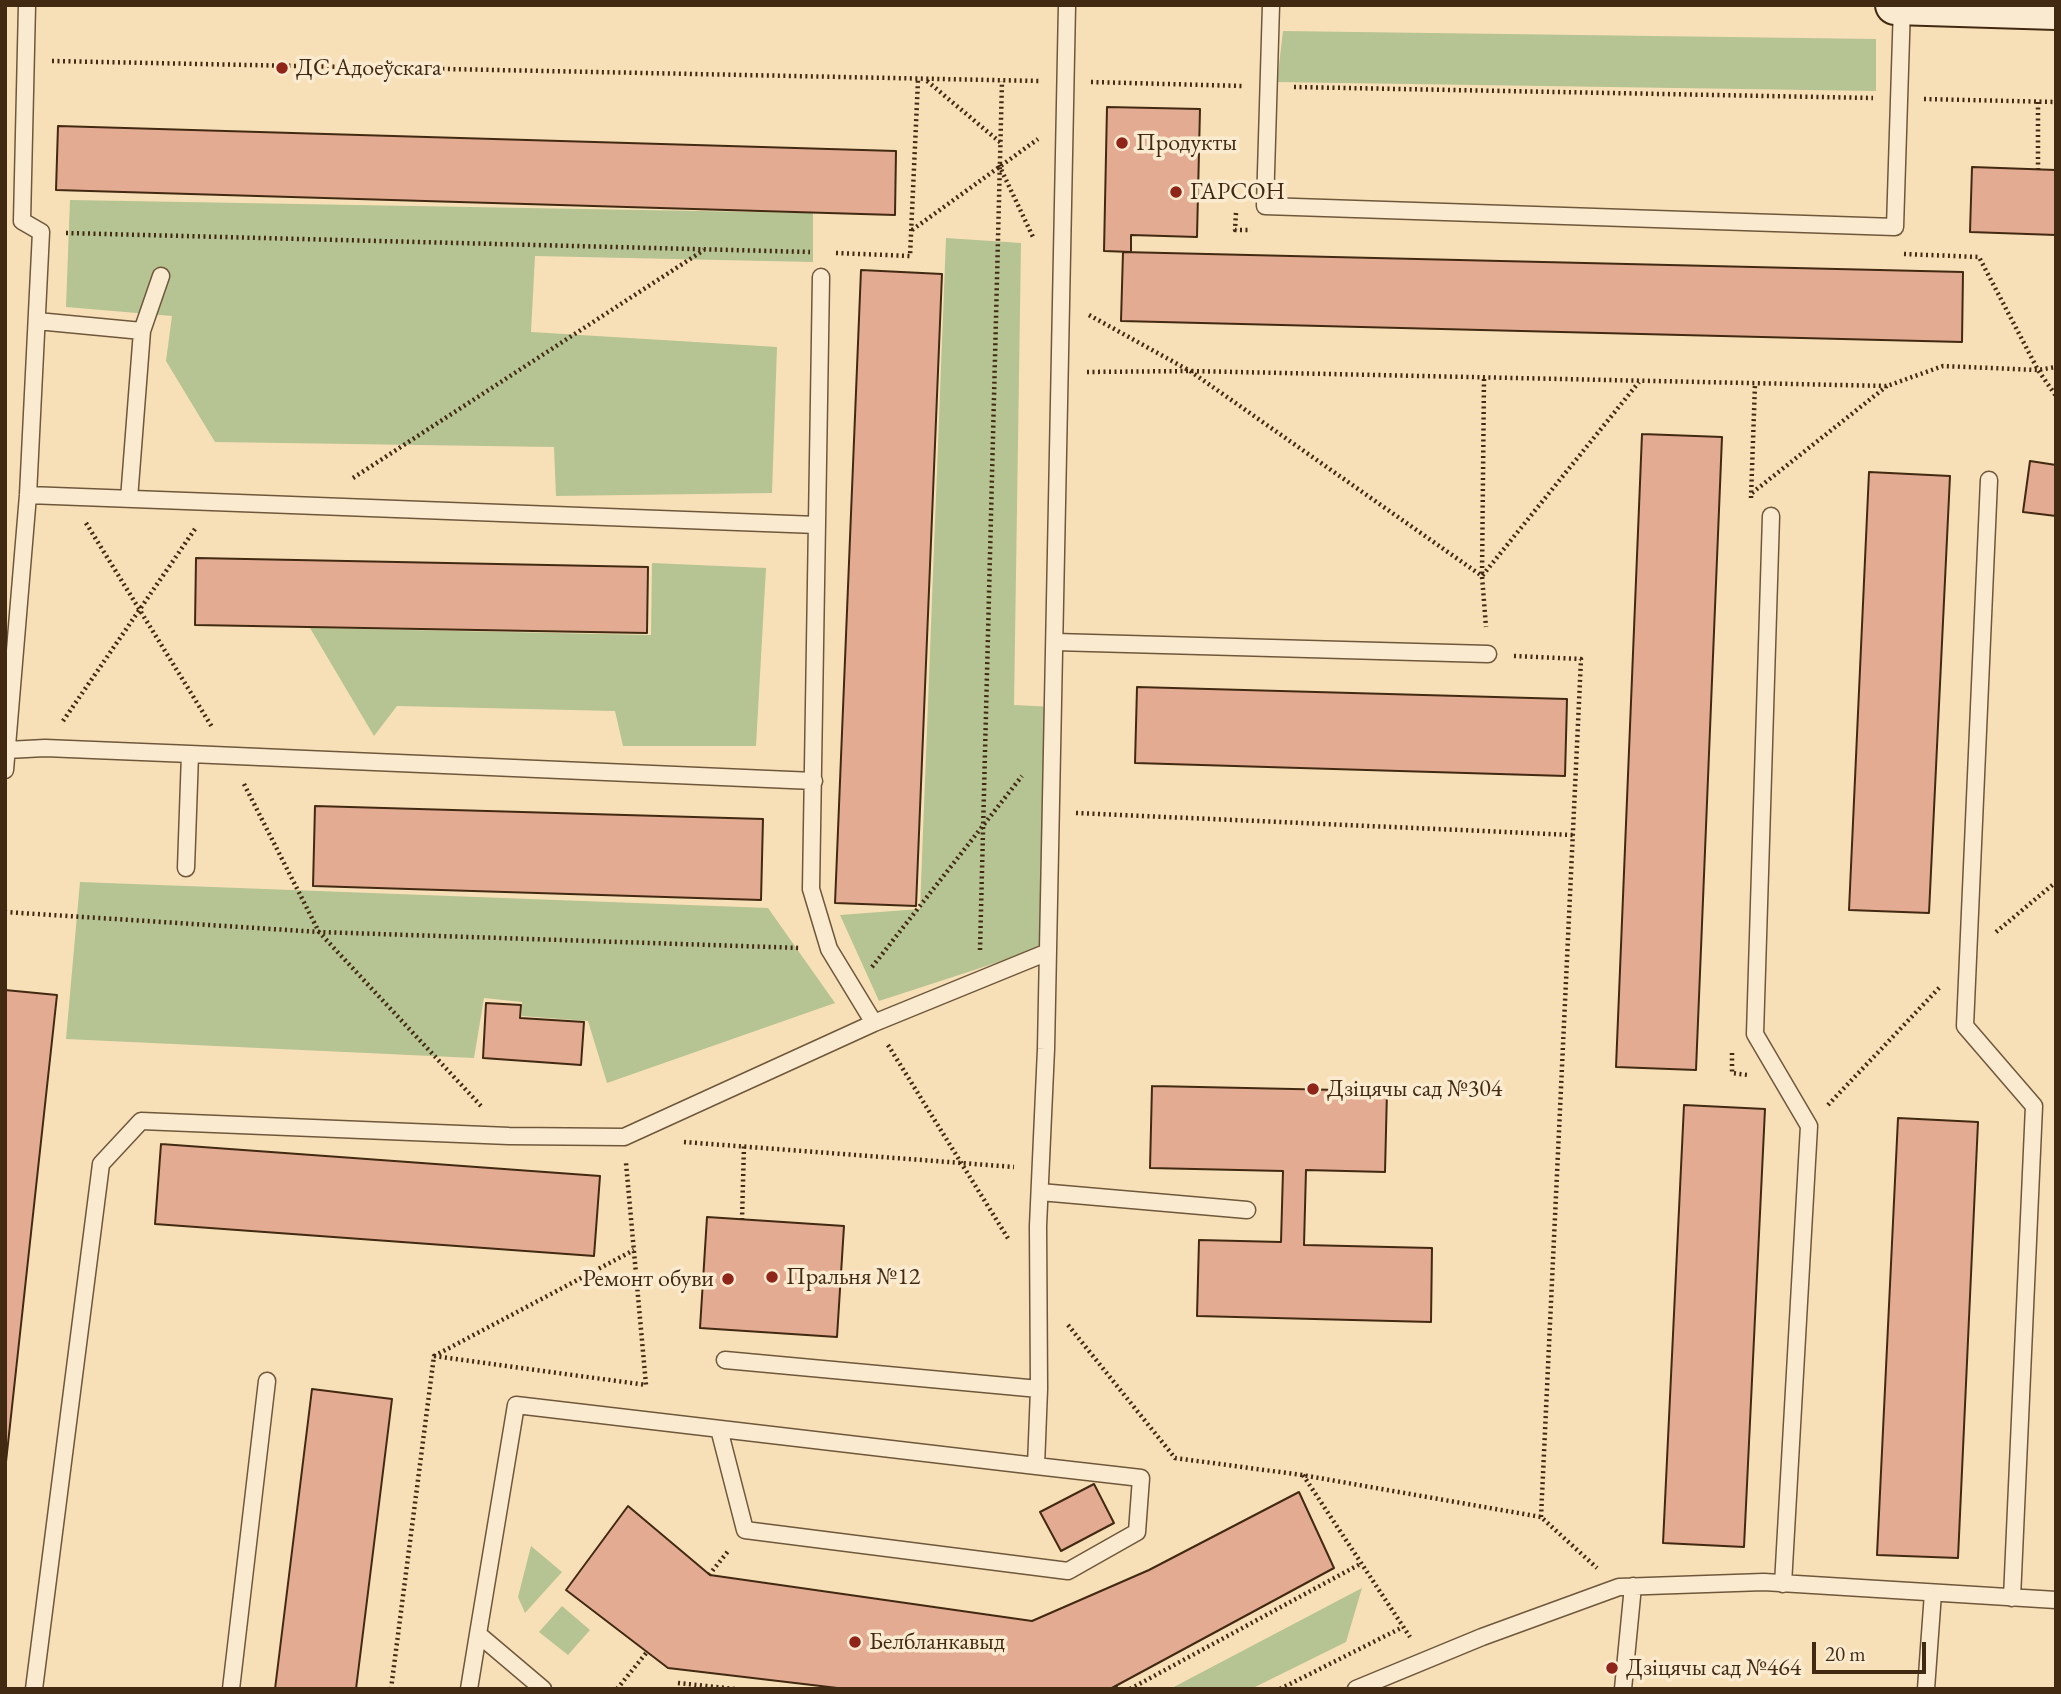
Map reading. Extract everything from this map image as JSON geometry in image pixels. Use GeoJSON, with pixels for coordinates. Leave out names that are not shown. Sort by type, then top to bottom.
{"type":"FeatureCollection","features":[{"type":"Feature","properties":{"kind":"main road"},"geometry":{"type":"LineString","coordinates":[[1895,5],[2056,10]]}},
{"type":"Feature","properties":{"kind":"lane"},"geometry":{"type":"LineString","coordinates":[[5,770],[28,495],[41,232],[22,221],[27,5]]}},
{"type":"Feature","properties":{"kind":"lane"},"geometry":{"type":"LineString","coordinates":[[1036,1466],[1040,1192],[1063,301],[1067,5]]}},
{"type":"Feature","properties":{"kind":"lane"},"geometry":{"type":"LineString","coordinates":[[1272,5],[1265,206],[1895,227],[1902,6]]}},
{"type":"Feature","properties":{"kind":"lane"},"geometry":{"type":"LineString","coordinates":[[129,499],[142,331],[160,276]]}},
{"type":"Feature","properties":{"kind":"lane"},"geometry":{"type":"LineString","coordinates":[[821,277],[811,889],[829,949],[874,1023]]}},
{"type":"Feature","properties":{"kind":"lane"},"geometry":{"type":"LineString","coordinates":[[37,321],[142,331]]}},
{"type":"Feature","properties":{"kind":"lane"},"geometry":{"type":"LineString","coordinates":[[1989,480],[1965,1026],[2034,1106],[2012,1598]]}},
{"type":"Feature","properties":{"kind":"lane"},"geometry":{"type":"LineString","coordinates":[[28,495],[309,508],[817,525]]}},
{"type":"Feature","properties":{"kind":"lane"},"geometry":{"type":"LineString","coordinates":[[1771,516],[1755,1034],[1809,1126],[1783,1584]]}},
{"type":"Feature","properties":{"kind":"lane"},"geometry":{"type":"LineString","coordinates":[[1055,642],[1488,654]]}},
{"type":"Feature","properties":{"kind":"lane"},"geometry":{"type":"LineString","coordinates":[[7,750],[45,748],[229,755],[814,782]]}},
{"type":"Feature","properties":{"kind":"lane"},"geometry":{"type":"LineString","coordinates":[[186,868],[190,754]]}},
{"type":"Feature","properties":{"kind":"lane"},"geometry":{"type":"LineString","coordinates":[[34,1689],[101,1164],[141,1121],[509,1136],[624,1137],[874,1023],[1048,952]]}},
{"type":"Feature","properties":{"kind":"lane"},"geometry":{"type":"LineString","coordinates":[[1040,1192],[1247,1210]]}},
{"type":"Feature","properties":{"kind":"lane"},"geometry":{"type":"LineString","coordinates":[[725,1360],[1039,1388]]}},
{"type":"Feature","properties":{"kind":"lane"},"geometry":{"type":"LineString","coordinates":[[231,1689],[267,1381]]}},
{"type":"Feature","properties":{"kind":"lane"},"geometry":{"type":"LineString","coordinates":[[469,1689],[516,1405],[1141,1478],[1137,1532],[1068,1571],[745,1530],[719,1429]]}},
{"type":"Feature","properties":{"kind":"lane"},"geometry":{"type":"LineString","coordinates":[[1356,1689],[1426,1660],[1626,1587],[1783,1584],[2056,1600]]}},
{"type":"Feature","properties":{"kind":"lane"},"geometry":{"type":"LineString","coordinates":[[1623,1689],[1626,1587]]}},
{"type":"Feature","properties":{"kind":"lane"},"geometry":{"type":"LineString","coordinates":[[1926,1689],[1933,1593]]}},
{"type":"Feature","properties":{"kind":"lane"},"geometry":{"type":"LineString","coordinates":[[478,1634],[542,1689]]}},
{"type":"Feature","properties":{"kind":"path"},"geometry":{"type":"LineString","coordinates":[[26,60],[2056,102]]}},
{"type":"Feature","properties":{"kind":"path"},"geometry":{"type":"LineString","coordinates":[[41,232],[910,256],[918,80]]}},
{"type":"Feature","properties":{"kind":"path"},"geometry":{"type":"LineString","coordinates":[[926,80],[1001,143]]}},
{"type":"Feature","properties":{"kind":"path"},"geometry":{"type":"LineString","coordinates":[[980,979],[1002,81]]}},
{"type":"Feature","properties":{"kind":"path"},"geometry":{"type":"LineString","coordinates":[[2038,102],[2038,169]]}},
{"type":"Feature","properties":{"kind":"path"},"geometry":{"type":"LineString","coordinates":[[911,230],[1064,121]]}},
{"type":"Feature","properties":{"kind":"path"},"geometry":{"type":"LineString","coordinates":[[999,165],[1034,239]]}},
{"type":"Feature","properties":{"kind":"path"},"geometry":{"type":"LineString","coordinates":[[309,508],[705,249]]}},
{"type":"Feature","properties":{"kind":"path"},"geometry":{"type":"LineString","coordinates":[[1063,301],[1190,371],[1482,576]]}},
{"type":"Feature","properties":{"kind":"path"},"geometry":{"type":"LineString","coordinates":[[1751,493],[1887,386],[1943,366],[2038,370],[2056,367]]}},
{"type":"Feature","properties":{"kind":"path"},"geometry":{"type":"LineString","coordinates":[[1061,373],[1190,371],[1887,386]]}},
{"type":"Feature","properties":{"kind":"path"},"geometry":{"type":"LineString","coordinates":[[1484,379],[1482,576],[1488,654],[1581,659],[1541,1517]]}},
{"type":"Feature","properties":{"kind":"path"},"geometry":{"type":"LineString","coordinates":[[1482,576],[1639,382]]}},
{"type":"Feature","properties":{"kind":"path"},"geometry":{"type":"LineString","coordinates":[[69,496],[229,755],[319,932],[509,1136]]}},
{"type":"Feature","properties":{"kind":"path"},"geometry":{"type":"LineString","coordinates":[[45,748],[213,502]]}},
{"type":"Feature","properties":{"kind":"path"},"geometry":{"type":"LineString","coordinates":[[854,989],[984,829],[1052,735]]}},
{"type":"Feature","properties":{"kind":"path"},"geometry":{"type":"LineString","coordinates":[[1051,812],[1573,835]]}},
{"type":"Feature","properties":{"kind":"path"},"geometry":{"type":"LineString","coordinates":[[1809,1126],[1968,957],[2056,882]]}},
{"type":"Feature","properties":{"kind":"path"},"geometry":{"type":"LineString","coordinates":[[5,912],[319,932],[829,949]]}},
{"type":"Feature","properties":{"kind":"path"},"geometry":{"type":"LineString","coordinates":[[874,1023],[1039,1290],[1175,1458],[1303,1475],[1541,1517],[1626,1587]]}},
{"type":"Feature","properties":{"kind":"path"},"geometry":{"type":"LineString","coordinates":[[434,1356],[646,1385],[624,1137],[1041,1169]]}},
{"type":"Feature","properties":{"kind":"path"},"geometry":{"type":"LineString","coordinates":[[742,1220],[744,1146]]}},
{"type":"Feature","properties":{"kind":"path"},"geometry":{"type":"LineString","coordinates":[[434,1356],[634,1250]]}},
{"type":"Feature","properties":{"kind":"path"},"geometry":{"type":"LineString","coordinates":[[391,1689],[434,1356]]}},
{"type":"Feature","properties":{"kind":"path"},"geometry":{"type":"LineString","coordinates":[[1303,1475],[1426,1660]]}},
{"type":"Feature","properties":{"kind":"path"},"geometry":{"type":"LineString","coordinates":[[1130,1689],[1362,1563]]}},
{"type":"Feature","properties":{"kind":"path"},"geometry":{"type":"LineString","coordinates":[[1280,1689],[1403,1626]]}},
{"type":"Feature","properties":{"kind":"path"},"geometry":{"type":"LineString","coordinates":[[617,1689],[647,1652]]}},
{"type":"Feature","properties":{"kind":"path"},"geometry":{"type":"LineString","coordinates":[[678,1683],[735,1689]]}},
{"type":"Feature","properties":{"kind":"green space"},"geometry":{"type":"Polygon","coordinates":[[[1283,31],[1876,39],[1876,91],[1277,82],[1283,31]]]}},
{"type":"Feature","properties":{"kind":"green space"},"geometry":{"type":"Polygon","coordinates":[[[70,200],[813,213],[813,262],[535,256],[531,332],[777,347],[772,493],[556,496],[554,447],[215,442],[166,361],[172,316],[66,307],[70,200]]]}},
{"type":"Feature","properties":{"kind":"green space"},"geometry":{"type":"Polygon","coordinates":[[[946,238],[1021,243],[1014,705],[1055,707],[1051,945],[879,1001],[840,915],[920,909],[946,238]]]}},
{"type":"Feature","properties":{"kind":"green space"},"geometry":{"type":"Polygon","coordinates":[[[652,563],[766,568],[756,746],[623,746],[615,711],[397,706],[374,736],[310,628],[651,635],[652,563]]]}},
{"type":"Feature","properties":{"kind":"green space"},"geometry":{"type":"Polygon","coordinates":[[[80,882],[768,908],[835,1003],[607,1083],[588,1021],[522,1016],[522,1002],[484,998],[474,1058],[66,1039],[80,882]]]}},
{"type":"Feature","properties":{"kind":"green space"},"geometry":{"type":"Polygon","coordinates":[[[531,1546],[562,1572],[525,1613],[518,1597],[531,1546]]]}},
{"type":"Feature","properties":{"kind":"green space"},"geometry":{"type":"Polygon","coordinates":[[[1362,1588],[1346,1642],[1251,1689],[1170,1689],[1362,1588]]]}},
{"type":"Feature","properties":{"kind":"green space"},"geometry":{"type":"Polygon","coordinates":[[[562,1606],[590,1630],[568,1655],[539,1632],[562,1606]]]}},
{"type":"Feature","properties":{"kind":"building"},"geometry":{"type":"Polygon","coordinates":[[[1107,107],[1200,109],[1197,237],[1131,235],[1131,252],[1104,251],[1107,107]]]}},
{"type":"Feature","properties":{"kind":"building"},"geometry":{"type":"Polygon","coordinates":[[[58,126],[896,151],[895,215],[56,190],[58,126]]]}},
{"type":"Feature","properties":{"kind":"building"},"geometry":{"type":"Polygon","coordinates":[[[1972,167],[2056,170],[2056,235],[1970,232],[1972,167]]]}},
{"type":"Feature","properties":{"kind":"building"},"geometry":{"type":"Polygon","coordinates":[[[1123,252],[1963,272],[1962,342],[1121,321],[1123,252]]]}},
{"type":"Feature","properties":{"kind":"building"},"geometry":{"type":"Polygon","coordinates":[[[861,270],[942,274],[916,906],[835,903],[861,270]]]}},
{"type":"Feature","properties":{"kind":"building"},"geometry":{"type":"Polygon","coordinates":[[[1642,434],[1722,437],[1696,1070],[1616,1067],[1642,434]]]}},
{"type":"Feature","properties":{"kind":"building"},"geometry":{"type":"Polygon","coordinates":[[[2030,461],[2056,465],[2056,516],[2023,512],[2030,461]]]}},
{"type":"Feature","properties":{"kind":"building"},"geometry":{"type":"Polygon","coordinates":[[[1869,472],[1950,476],[1929,913],[1849,910],[1869,472]]]}},
{"type":"Feature","properties":{"kind":"building"},"geometry":{"type":"Polygon","coordinates":[[[196,558],[648,567],[647,633],[195,625],[196,558]]]}},
{"type":"Feature","properties":{"kind":"building"},"geometry":{"type":"Polygon","coordinates":[[[1137,687],[1567,699],[1565,776],[1135,763],[1137,687]]]}},
{"type":"Feature","properties":{"kind":"building"},"geometry":{"type":"Polygon","coordinates":[[[315,806],[763,819],[761,900],[313,886],[315,806]]]}},
{"type":"Feature","properties":{"kind":"building"},"geometry":{"type":"Polygon","coordinates":[[[5,990],[57,995],[5,1471],[5,990]]]}},
{"type":"Feature","properties":{"kind":"building"},"geometry":{"type":"Polygon","coordinates":[[[486,1003],[521,1005],[520,1018],[584,1022],[581,1065],[483,1058],[486,1003]]]}},
{"type":"Feature","properties":{"kind":"building"},"geometry":{"type":"Polygon","coordinates":[[[1152,1086],[1387,1091],[1385,1172],[1306,1170],[1304,1245],[1432,1248],[1431,1322],[1197,1316],[1199,1240],[1281,1242],[1283,1171],[1150,1168],[1152,1086]]]}},
{"type":"Feature","properties":{"kind":"building"},"geometry":{"type":"Polygon","coordinates":[[[1684,1105],[1765,1109],[1744,1547],[1663,1543],[1684,1105]]]}},
{"type":"Feature","properties":{"kind":"building"},"geometry":{"type":"Polygon","coordinates":[[[1898,1118],[1978,1122],[1958,1558],[1877,1555],[1898,1118]]]}},
{"type":"Feature","properties":{"kind":"building"},"geometry":{"type":"Polygon","coordinates":[[[161,1144],[600,1176],[594,1256],[155,1224],[161,1144]]]}},
{"type":"Feature","properties":{"kind":"building","name":"Пральня №12"},"geometry":{"type":"Polygon","coordinates":[[[707,1217],[844,1226],[837,1337],[700,1328],[707,1217]]]}},
{"type":"Feature","properties":{"kind":"building"},"geometry":{"type":"Polygon","coordinates":[[[312,1389],[392,1399],[356,1689],[275,1689],[312,1389]]]}},
{"type":"Feature","properties":{"kind":"building"},"geometry":{"type":"Polygon","coordinates":[[[1094,1484],[1114,1523],[1061,1551],[1040,1512],[1094,1484]]]}},
{"type":"Feature","properties":{"kind":"building"},"geometry":{"type":"Polygon","coordinates":[[[1299,1492],[1334,1568],[1110,1689],[846,1689],[668,1668],[566,1590],[628,1506],[710,1575],[1032,1621],[1149,1570],[1299,1492]]]}},
{"type":"Feature","properties":{"kind":"place","name":"ДС Адоеўскага"},"geometry":{"type":"Point","coordinates":[282,68]}},
{"type":"Feature","properties":{"kind":"place","name":"Продукты"},"geometry":{"type":"Point","coordinates":[1122,143]}},
{"type":"Feature","properties":{"kind":"place","name":"ГАРСОН"},"geometry":{"type":"Point","coordinates":[1176,192]}},
{"type":"Feature","properties":{"kind":"place","name":"Дзіцячы сад №304"},"geometry":{"type":"Point","coordinates":[1313,1089]}},
{"type":"Feature","properties":{"kind":"place","name":"Пральня №12"},"geometry":{"type":"Point","coordinates":[772,1277]}},
{"type":"Feature","properties":{"kind":"place","name":"Ремонт обуви"},"geometry":{"type":"Point","coordinates":[728,1279]}},
{"type":"Feature","properties":{"kind":"place","name":"Белбланкавыд"},"geometry":{"type":"Point","coordinates":[855,1642]}},
{"type":"Feature","properties":{"kind":"place","name":"Дзіцячы сад №464"},"geometry":{"type":"Point","coordinates":[1612,1668]}}]}
